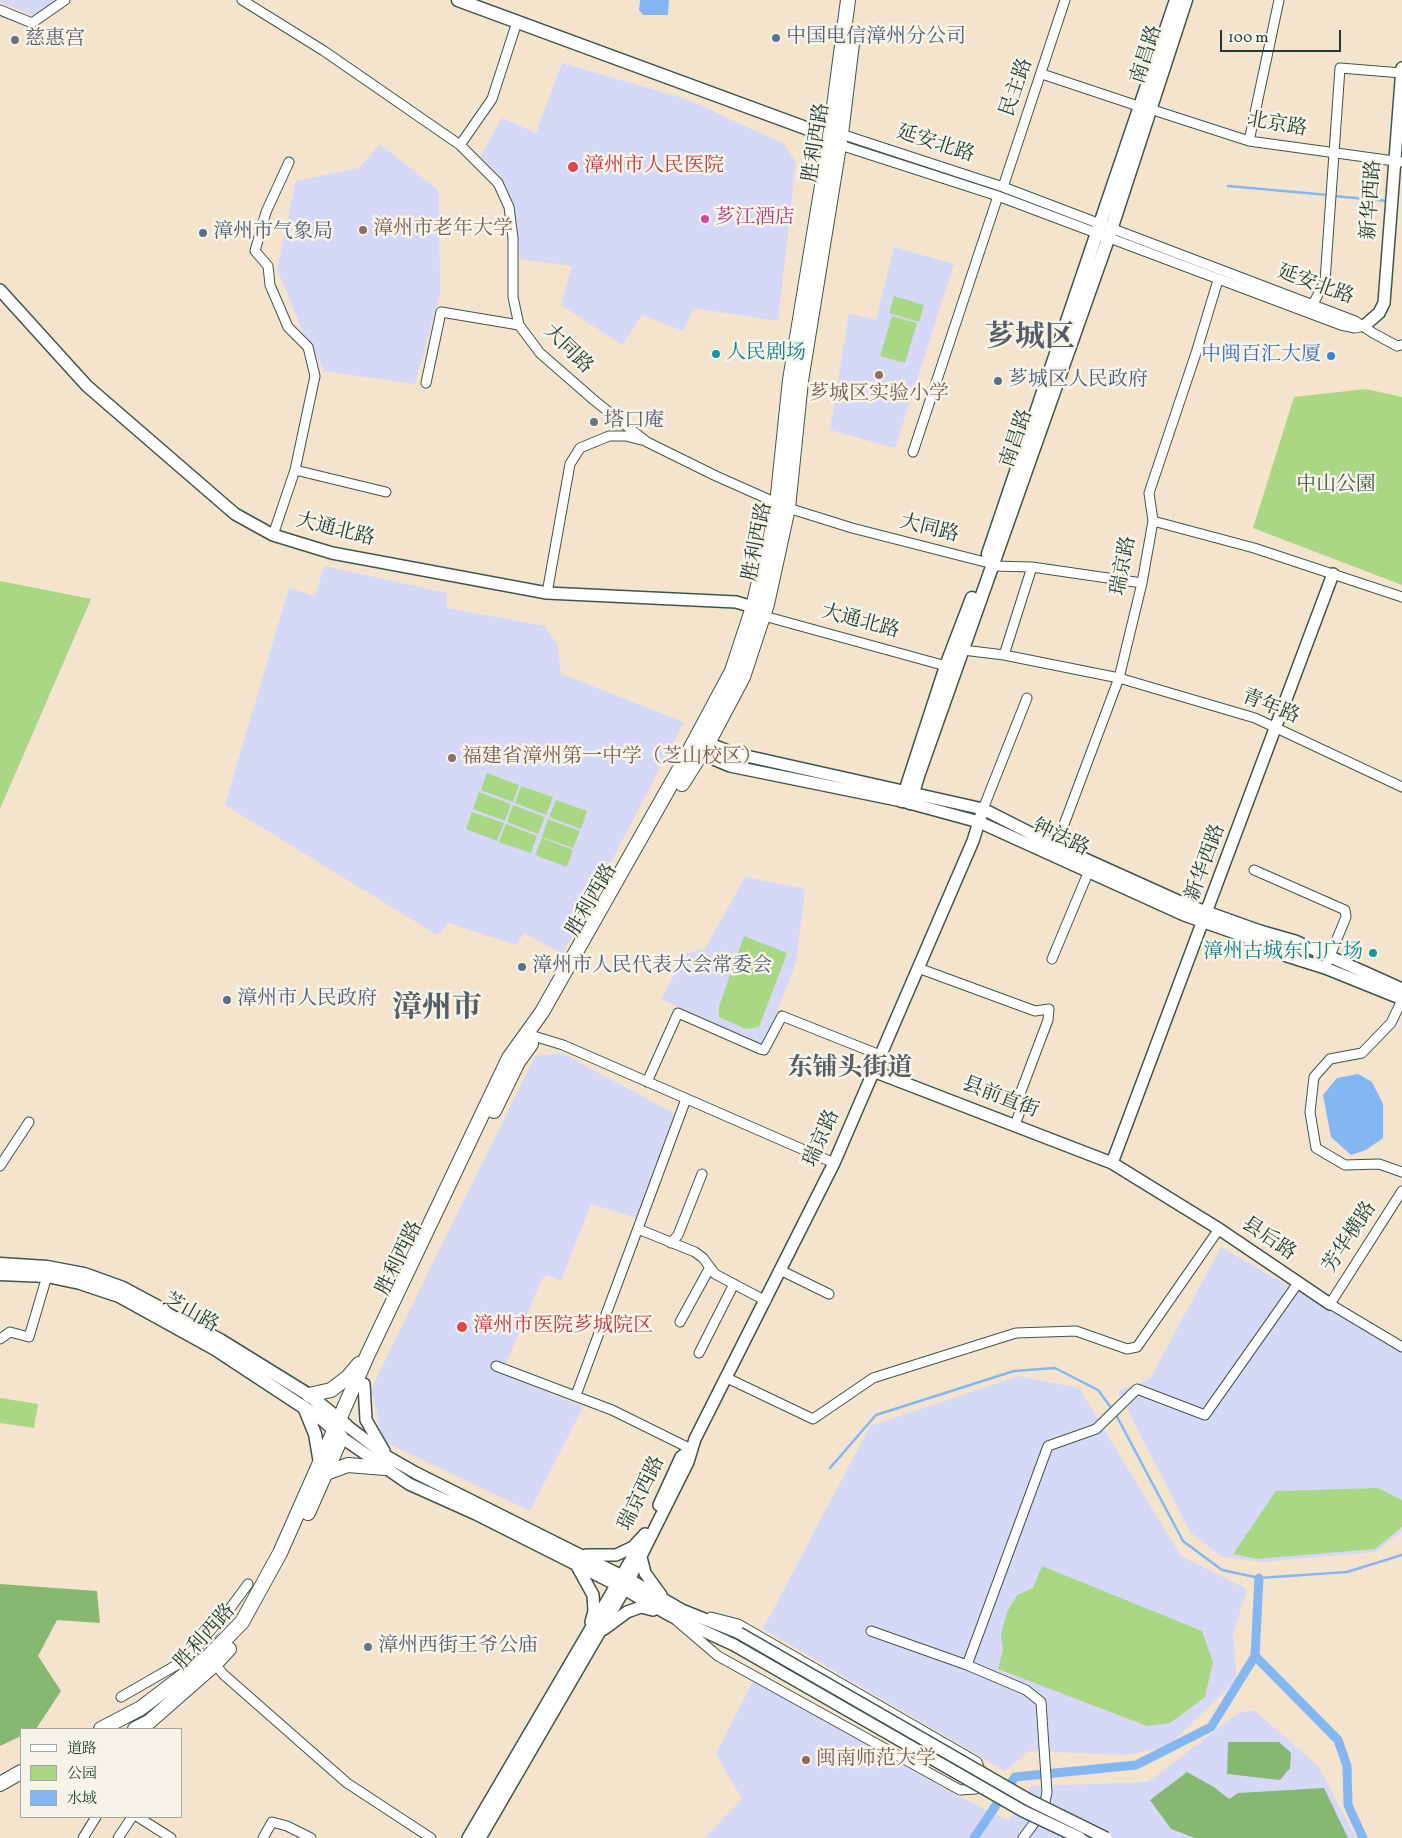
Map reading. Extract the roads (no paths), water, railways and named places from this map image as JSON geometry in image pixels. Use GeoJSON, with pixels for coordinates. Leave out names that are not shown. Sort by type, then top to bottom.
{"type":"FeatureCollection","features":[{"type":"Feature","properties":{"kind":"main road","name":"延安北路"},"geometry":{"type":"LineString","coordinates":[[458,0],[836,139]]}},
{"type":"Feature","properties":{"kind":"main road","name":"胜利西路"},"geometry":{"type":"LineString","coordinates":[[836,139],[848,0]]}},
{"type":"Feature","properties":{"kind":"main road","name":"胜利西路"},"geometry":{"type":"LineString","coordinates":[[136,1728],[149,1722],[212,1660],[248,1628],[299,1532],[340,1428],[364,1384],[532,1035],[695,751],[743,677],[764,616],[802,381],[857,0]]}},
{"type":"Feature","properties":{"kind":"main road","name":"南昌路"},"geometry":{"type":"LineString","coordinates":[[907,797],[963,650],[989,564],[1145,108],[1176,0]]}},
{"type":"Feature","properties":{"kind":"main road","name":"南昌路"},"geometry":{"type":"LineString","coordinates":[[1145,108],[1186,0]]}},
{"type":"Feature","properties":{"kind":"main road"},"geometry":{"type":"LineString","coordinates":[[704,739],[732,671],[753,607],[782,506]]}},
{"type":"Feature","properties":{"kind":"main road","name":"南昌路"},"geometry":{"type":"LineString","coordinates":[[907,797],[946,666],[989,564]]}},
{"type":"Feature","properties":{"kind":"main road"},"geometry":{"type":"LineString","coordinates":[[0,1264],[47,1267],[84,1274],[123,1288],[220,1340],[306,1401],[340,1428],[368,1354],[509,1058],[532,1035]]}},
{"type":"Feature","properties":{"kind":"main road","name":"芝山路"},"geometry":{"type":"LineString","coordinates":[[0,1274],[47,1276],[80,1283],[119,1296],[306,1401]]}},
{"type":"Feature","properties":{"kind":"main road"},"geometry":{"type":"LineString","coordinates":[[306,1401],[331,1390],[348,1377],[368,1354]]}},
{"type":"Feature","properties":{"kind":"main road"},"geometry":{"type":"LineString","coordinates":[[103,1728],[141,1708],[212,1660],[242,1622],[280,1553],[323,1468],[306,1401]]}},
{"type":"Feature","properties":{"kind":"main road"},"geometry":{"type":"LineString","coordinates":[[323,1468],[387,1463]]}},
{"type":"Feature","properties":{"kind":"main road"},"geometry":{"type":"LineString","coordinates":[[0,1784],[20,1773]]}},
{"type":"Feature","properties":{"kind":"main road"},"geometry":{"type":"LineString","coordinates":[[0,1793],[20,1783]]}},
{"type":"Feature","properties":{"kind":"street"},"geometry":{"type":"LineString","coordinates":[[0,10],[32,23],[65,0]]}},
{"type":"Feature","properties":{"kind":"street","name":"大同路"},"geometry":{"type":"LineString","coordinates":[[242,0],[257,4],[460,145],[498,183],[509,207],[513,238],[513,297],[519,325],[540,353],[595,401],[647,442],[782,506],[852,528],[989,564],[1032,567],[1142,583]]}},
{"type":"Feature","properties":{"kind":"street","name":"民主路"},"geometry":{"type":"LineString","coordinates":[[1003,187],[1065,0]]}},
{"type":"Feature","properties":{"kind":"street"},"geometry":{"type":"LineString","coordinates":[[1249,141],[1279,0]]}},
{"type":"Feature","properties":{"kind":"street"},"geometry":{"type":"LineString","coordinates":[[460,145],[492,99],[517,22]]}},
{"type":"Feature","properties":{"kind":"street"},"geometry":{"type":"LineString","coordinates":[[1312,306],[1325,281],[1340,68],[1402,73]]}},
{"type":"Feature","properties":{"kind":"street","name":"新华西路"},"geometry":{"type":"LineString","coordinates":[[1364,326],[1379,313],[1384,303],[1393,190],[1398,162],[1402,68]]}},
{"type":"Feature","properties":{"kind":"street","name":"北京路"},"geometry":{"type":"LineString","coordinates":[[1042,74],[1249,141],[1398,162]]}},
{"type":"Feature","properties":{"kind":"street","name":"延安北路"},"geometry":{"type":"LineString","coordinates":[[836,139],[1003,187],[1218,280],[1341,325],[1355,328],[1364,326]]}},
{"type":"Feature","properties":{"kind":"street","name":"延安北路"},"geometry":{"type":"LineString","coordinates":[[836,139],[1104,232],[1355,321],[1364,326]]}},
{"type":"Feature","properties":{"kind":"street"},"geometry":{"type":"LineString","coordinates":[[273,535],[295,470],[315,376],[308,347],[288,327],[270,285],[268,266],[255,251],[266,212],[289,162]]}},
{"type":"Feature","properties":{"kind":"street"},"geometry":{"type":"LineString","coordinates":[[913,452],[998,196]]}},
{"type":"Feature","properties":{"kind":"street","name":"瑞京路"},"geometry":{"type":"LineString","coordinates":[[1054,851],[1119,678],[1142,583],[1153,521],[1149,493],[1196,353],[1218,280]]}},
{"type":"Feature","properties":{"kind":"street","name":"大通北路"},"geometry":{"type":"LineString","coordinates":[[0,290],[87,386],[235,514],[273,535],[332,553],[547,593],[736,602],[753,607]]}},
{"type":"Feature","properties":{"kind":"street"},"geometry":{"type":"LineString","coordinates":[[426,382],[441,312],[519,325]]}},
{"type":"Feature","properties":{"kind":"street"},"geometry":{"type":"LineString","coordinates":[[1364,326],[1397,346],[1402,345]]}},
{"type":"Feature","properties":{"kind":"street"},"geometry":{"type":"LineString","coordinates":[[547,593],[570,464],[580,448],[609,436],[626,436],[647,442]]}},
{"type":"Feature","properties":{"kind":"street"},"geometry":{"type":"LineString","coordinates":[[295,470],[386,492]]}},
{"type":"Feature","properties":{"kind":"street"},"geometry":{"type":"LineString","coordinates":[[1153,521],[1254,548],[1402,597]]}},
{"type":"Feature","properties":{"kind":"street"},"geometry":{"type":"LineString","coordinates":[[1004,655],[1032,567]]}},
{"type":"Feature","properties":{"kind":"street","name":"新华西路"},"geometry":{"type":"LineString","coordinates":[[1112,1163],[1206,917],[1333,574]]}},
{"type":"Feature","properties":{"kind":"street","name":"大通北路"},"geometry":{"type":"LineString","coordinates":[[764,616],[946,666]]}},
{"type":"Feature","properties":{"kind":"street","name":"青年路"},"geometry":{"type":"LineString","coordinates":[[963,650],[1004,655],[1119,678],[1255,718],[1402,787]]}},
{"type":"Feature","properties":{"kind":"street"},"geometry":{"type":"LineString","coordinates":[[983,809],[1027,698]]}},
{"type":"Feature","properties":{"kind":"street","name":"钟法路"},"geometry":{"type":"LineString","coordinates":[[704,739],[733,753],[907,797],[979,822],[1054,851],[1206,917],[1258,940],[1287,956],[1327,963],[1402,989]]}},
{"type":"Feature","properties":{"kind":"street","name":"钟法路"},"geometry":{"type":"LineString","coordinates":[[695,751],[730,766],[983,809],[1088,873],[1184,915],[1206,917],[1295,940],[1327,963],[1402,999]]}},
{"type":"Feature","properties":{"kind":"street","name":"瑞京路"},"geometry":{"type":"LineString","coordinates":[[691,1449],[782,1271],[834,1163],[973,841],[983,809]]}},
{"type":"Feature","properties":{"kind":"street"},"geometry":{"type":"LineString","coordinates":[[1254,870],[1345,910],[1346,917],[1327,963]]}},
{"type":"Feature","properties":{"kind":"street"},"geometry":{"type":"LineString","coordinates":[[1052,959],[1088,873]]}},
{"type":"Feature","properties":{"kind":"street"},"geometry":{"type":"LineString","coordinates":[[918,968],[1035,1010],[1049,1010],[1048,1020],[1020,1094],[1023,1103],[1014,1125]]}},
{"type":"Feature","properties":{"kind":"street"},"geometry":{"type":"LineString","coordinates":[[1402,999],[1391,1023],[1362,1053],[1330,1059],[1314,1077],[1310,1112],[1316,1148],[1345,1166],[1379,1164],[1402,1172]]}},
{"type":"Feature","properties":{"kind":"street"},"geometry":{"type":"LineString","coordinates":[[646,1082],[678,1013],[764,1050],[782,1016],[880,1055]]}},
{"type":"Feature","properties":{"kind":"street"},"geometry":{"type":"LineString","coordinates":[[532,1035],[563,1045],[834,1163]]}},
{"type":"Feature","properties":{"kind":"street","name":"县前直街"},"geometry":{"type":"LineString","coordinates":[[873,1071],[1112,1163]]}},
{"type":"Feature","properties":{"kind":"street"},"geometry":{"type":"LineString","coordinates":[[576,1395],[686,1099]]}},
{"type":"Feature","properties":{"kind":"street"},"geometry":{"type":"LineString","coordinates":[[0,1166],[29,1122]]}},
{"type":"Feature","properties":{"kind":"street","name":"县后路"},"geometry":{"type":"LineString","coordinates":[[1112,1163],[1219,1229],[1330,1304],[1402,1347]]}},
{"type":"Feature","properties":{"kind":"street"},"geometry":{"type":"LineString","coordinates":[[671,1243],[678,1235],[702,1174]]}},
{"type":"Feature","properties":{"kind":"street","name":"芳华横路"},"geometry":{"type":"LineString","coordinates":[[1330,1304],[1402,1191]]}},
{"type":"Feature","properties":{"kind":"street"},"geometry":{"type":"LineString","coordinates":[[638,1229],[695,1252],[704,1258],[709,1268],[715,1274],[766,1301]]}},
{"type":"Feature","properties":{"kind":"street"},"geometry":{"type":"LineString","coordinates":[[727,1378],[813,1419],[873,1378],[1016,1333],[1076,1332],[1127,1349],[1137,1347],[1219,1229]]}},
{"type":"Feature","properties":{"kind":"street"},"geometry":{"type":"LineString","coordinates":[[680,1322],[709,1268]]}},
{"type":"Feature","properties":{"kind":"street"},"geometry":{"type":"LineString","coordinates":[[782,1271],[829,1294]]}},
{"type":"Feature","properties":{"kind":"street"},"geometry":{"type":"LineString","coordinates":[[0,1339],[10,1332],[29,1337],[47,1276]]}},
{"type":"Feature","properties":{"kind":"street"},"geometry":{"type":"LineString","coordinates":[[967,1665],[1048,1446],[1096,1429],[1137,1389],[1205,1414],[1298,1283]]}},
{"type":"Feature","properties":{"kind":"street"},"geometry":{"type":"LineString","coordinates":[[699,1353],[734,1284]]}},
{"type":"Feature","properties":{"kind":"street"},"geometry":{"type":"LineString","coordinates":[[496,1366],[612,1410],[691,1449]]}},
{"type":"Feature","properties":{"kind":"street"},"geometry":{"type":"LineString","coordinates":[[364,1384],[366,1420],[387,1463]]}},
{"type":"Feature","properties":{"kind":"street"},"geometry":{"type":"LineString","coordinates":[[340,1428],[387,1463],[410,1484],[578,1560],[623,1583],[669,1611],[734,1645],[1024,1811],[1080,1838]]}},
{"type":"Feature","properties":{"kind":"street","name":"瑞京西路"},"geometry":{"type":"LineString","coordinates":[[480,1838],[600,1632],[681,1457],[691,1449]]}},
{"type":"Feature","properties":{"kind":"street","name":"瑞京西路"},"geometry":{"type":"LineString","coordinates":[[468,1838],[587,1634],[641,1557],[688,1462],[691,1449]]}},
{"type":"Feature","properties":{"kind":"street"},"geometry":{"type":"LineString","coordinates":[[578,1560],[616,1555],[633,1547],[645,1534]]}},
{"type":"Feature","properties":{"kind":"street"},"geometry":{"type":"LineString","coordinates":[[600,1632],[627,1612],[642,1607],[669,1611],[682,1610],[738,1624],[977,1762],[983,1778],[976,1789],[960,1790],[718,1656],[669,1611],[645,1572],[641,1557]]}},
{"type":"Feature","properties":{"kind":"street"},"geometry":{"type":"LineString","coordinates":[[578,1560],[594,1595],[594,1611],[587,1634]]}},
{"type":"Feature","properties":{"kind":"street"},"geometry":{"type":"LineString","coordinates":[[121,1697],[180,1663],[212,1633],[248,1584]]}},
{"type":"Feature","properties":{"kind":"street"},"geometry":{"type":"LineString","coordinates":[[682,1610],[739,1633],[1029,1800],[1106,1838]]}},
{"type":"Feature","properties":{"kind":"street"},"geometry":{"type":"LineString","coordinates":[[871,1631],[967,1665],[1026,1690],[1041,1702],[1047,1792],[1043,1811],[1023,1838]]}},
{"type":"Feature","properties":{"kind":"street"},"geometry":{"type":"LineString","coordinates":[[212,1633],[223,1644]]}},
{"type":"Feature","properties":{"kind":"street"},"geometry":{"type":"LineString","coordinates":[[212,1660],[222,1674],[347,1783],[431,1838]]}},
{"type":"Feature","properties":{"kind":"street"},"geometry":{"type":"LineString","coordinates":[[82,1838],[95,1818]]}},
{"type":"Feature","properties":{"kind":"street"},"geometry":{"type":"LineString","coordinates":[[118,1838],[131,1818]]}},
{"type":"Feature","properties":{"kind":"street"},"geometry":{"type":"LineString","coordinates":[[140,1818],[171,1838]]}},
{"type":"Feature","properties":{"kind":"street"},"geometry":{"type":"LineString","coordinates":[[263,1838],[272,1822],[292,1834],[311,1838]]}},
{"type":"Feature","properties":{"kind":"street"},"geometry":{"type":"LineString","coordinates":[[151,1838],[157,1829]]}},
{"type":"Feature","properties":{"kind":"water"},"geometry":{"type":"Polygon","coordinates":[[[640,0],[669,0],[668,15],[643,15],[639,10],[640,0]]]}},
{"type":"Feature","properties":{"kind":"water"},"geometry":{"type":"Polygon","coordinates":[[[1358,1074],[1372,1082],[1383,1104],[1383,1138],[1366,1150],[1351,1155],[1331,1137],[1323,1095],[1337,1078],[1358,1074]]]}},
{"type":"Feature","properties":{"kind":"waterway"},"geometry":{"type":"LineString","coordinates":[[1228,186],[1328,195]]}},
{"type":"Feature","properties":{"kind":"waterway"},"geometry":{"type":"LineString","coordinates":[[1334,196],[1388,201]]}},
{"type":"Feature","properties":{"kind":"waterway"},"geometry":{"type":"LineString","coordinates":[[830,1468],[876,1415],[1014,1371],[1055,1368],[1098,1390],[1112,1409]]}},
{"type":"Feature","properties":{"kind":"waterway"},"geometry":{"type":"LineString","coordinates":[[1115,1413],[1183,1541],[1222,1570],[1259,1578],[1347,1572],[1402,1555]]}},
{"type":"Feature","properties":{"kind":"waterway"},"geometry":{"type":"LineString","coordinates":[[1255,1656],[1259,1578]]}},
{"type":"Feature","properties":{"kind":"waterway"},"geometry":{"type":"LineString","coordinates":[[974,1838],[1015,1777],[1136,1765],[1211,1727],[1255,1656],[1338,1740],[1347,1766],[1348,1805],[1363,1838]]}},
{"type":"Feature","properties":{"kind":"place","name":"中国电信漳州分公司"},"geometry":{"type":"Point","coordinates":[776,38]}},
{"type":"Feature","properties":{"kind":"place","name":"慈惠宫"},"geometry":{"type":"Point","coordinates":[15,40]}},
{"type":"Feature","properties":{"kind":"place","name":"漳州市人民医院"},"geometry":{"type":"Point","coordinates":[573,167]}},
{"type":"Feature","properties":{"kind":"place","name":"芗江酒店"},"geometry":{"type":"Point","coordinates":[705,219]}},
{"type":"Feature","properties":{"kind":"place","name":"漳州市老年大学"},"geometry":{"type":"Point","coordinates":[363,230]}},
{"type":"Feature","properties":{"kind":"place","name":"漳州市气象局"},"geometry":{"type":"Point","coordinates":[203,233]}},
{"type":"Feature","properties":{"kind":"place","name":"人民剧场"},"geometry":{"type":"Point","coordinates":[716,354]}},
{"type":"Feature","properties":{"kind":"place","name":"中闽百汇大厦"},"geometry":{"type":"Point","coordinates":[1331,356]}},
{"type":"Feature","properties":{"kind":"place","name":"芗城区实验小学"},"geometry":{"type":"Point","coordinates":[879,375]}},
{"type":"Feature","properties":{"kind":"place","name":"芗城区人民政府"},"geometry":{"type":"Point","coordinates":[998,381]}},
{"type":"Feature","properties":{"kind":"place","name":"塔口庵"},"geometry":{"type":"Point","coordinates":[594,422]}},
{"type":"Feature","properties":{"kind":"place","name":"福建省漳州第一中学（芝山校区）"},"geometry":{"type":"Point","coordinates":[452,758]}},
{"type":"Feature","properties":{"kind":"place","name":"漳州古城东门广场"},"geometry":{"type":"Point","coordinates":[1373,953]}},
{"type":"Feature","properties":{"kind":"place","name":"漳州市人民代表大会常委会"},"geometry":{"type":"Point","coordinates":[522,967]}},
{"type":"Feature","properties":{"kind":"place","name":"漳州市人民政府"},"geometry":{"type":"Point","coordinates":[227,1000]}},
{"type":"Feature","properties":{"kind":"place","name":"漳州市医院芗城院区"},"geometry":{"type":"Point","coordinates":[462,1327]}},
{"type":"Feature","properties":{"kind":"place","name":"漳州西街王爷公庙"},"geometry":{"type":"Point","coordinates":[368,1647]}},
{"type":"Feature","properties":{"kind":"place","name":"闽南师范大学"},"geometry":{"type":"Point","coordinates":[806,1760]}},
{"type":"Feature","properties":{"kind":"district","name":"芗城区"},"geometry":{"type":"Point","coordinates":[1030,340]}},
{"type":"Feature","properties":{"kind":"district","name":"漳州市"},"geometry":{"type":"Point","coordinates":[437,1010]}},
{"type":"Feature","properties":{"kind":"district","name":"东铺头街道"},"geometry":{"type":"Point","coordinates":[850,1070]}},
{"type":"Feature","properties":{"kind":"park label","name":"中山公園"},"geometry":{"type":"Point","coordinates":[1336,486]}}]}
